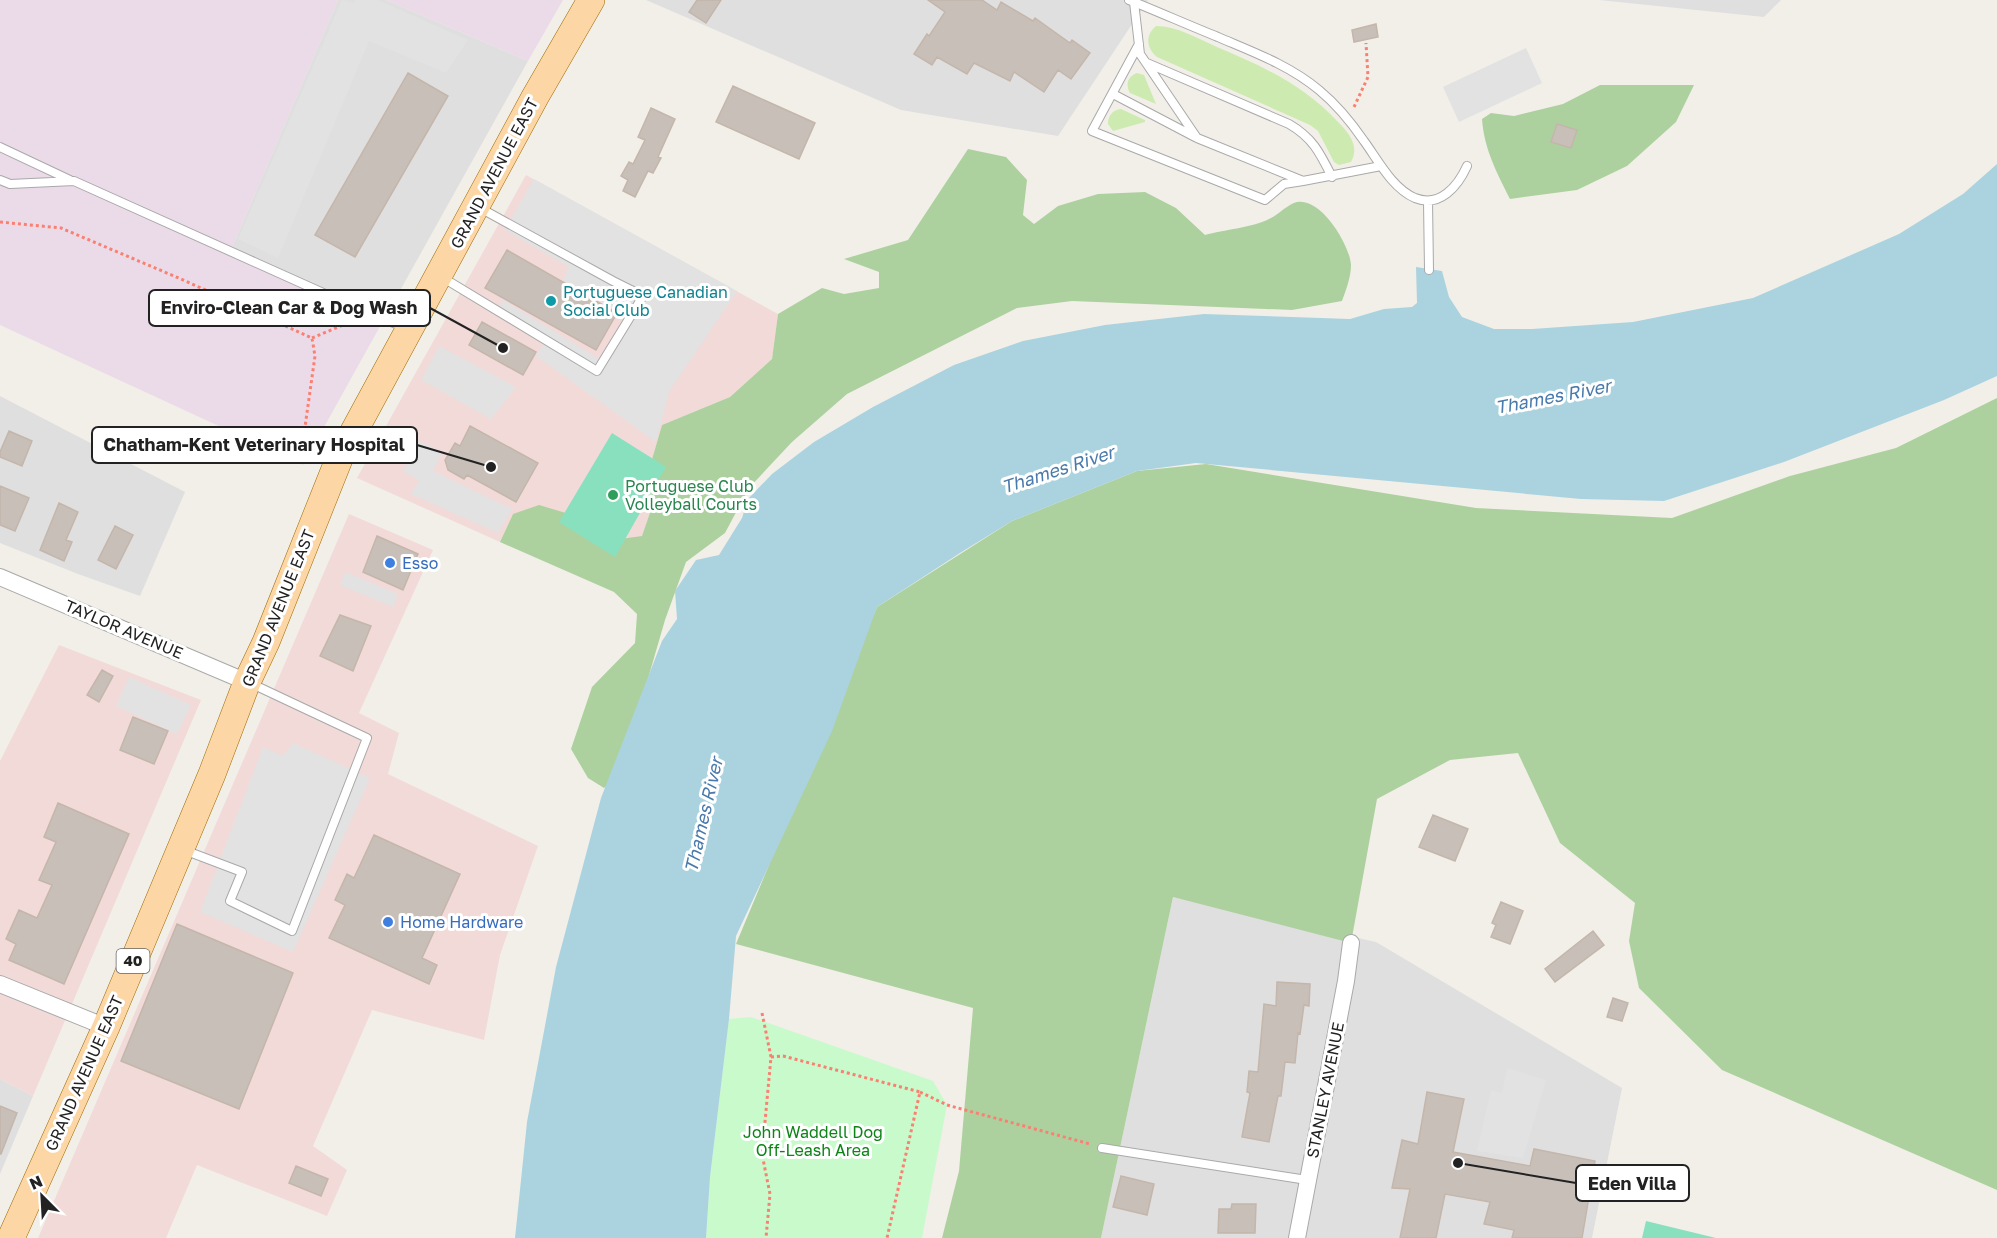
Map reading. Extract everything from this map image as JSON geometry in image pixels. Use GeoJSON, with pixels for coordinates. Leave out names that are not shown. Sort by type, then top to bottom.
{"type":"FeatureCollection","features":[{"type":"Feature","properties":{"kind":"main road","name":"GRAND AVENUE EAST"},"geometry":{"type":"LineString","coordinates":[[11,1238],[106,1027],[212,774],[247,682],[339,459],[535,98],[591,0]]}},
{"type":"Feature","properties":{"kind":"street","name":"TAYLOR AVENUE"},"geometry":{"type":"LineString","coordinates":[[0,577],[247,682]]}},
{"type":"Feature","properties":{"kind":"street","name":"STANLEY AVENUE"},"geometry":{"type":"LineString","coordinates":[[1297,1238],[1346,981],[1351,943]]}},
{"type":"Feature","properties":{"kind":"street"},"geometry":{"type":"LineString","coordinates":[[0,984],[106,1027]]}},
{"type":"Feature","properties":{"kind":"lane"},"geometry":{"type":"LineString","coordinates":[[1131,1],[1140,54],[1197,138]]}},
{"type":"Feature","properties":{"kind":"lane"},"geometry":{"type":"LineString","coordinates":[[1131,1],[1282,66],[1320,90],[1348,120],[1394,182],[1415,198],[1428,201],[1441,197],[1452,190],[1467,166]]}},
{"type":"Feature","properties":{"kind":"lane"},"geometry":{"type":"LineString","coordinates":[[1139,44],[1092,131],[1265,200],[1284,184],[1382,166]]}},
{"type":"Feature","properties":{"kind":"lane"},"geometry":{"type":"LineString","coordinates":[[1146,62],[1302,131],[1313,141],[1332,177]]}},
{"type":"Feature","properties":{"kind":"lane"},"geometry":{"type":"LineString","coordinates":[[1113,94],[1197,138],[1304,181]]}},
{"type":"Feature","properties":{"kind":"lane"},"geometry":{"type":"LineString","coordinates":[[0,147],[370,314],[410,328]]}},
{"type":"Feature","properties":{"kind":"lane"},"geometry":{"type":"LineString","coordinates":[[0,180],[10,184],[74,182]]}},
{"type":"Feature","properties":{"kind":"lane"},"geometry":{"type":"LineString","coordinates":[[1428,201],[1430,270]]}},
{"type":"Feature","properties":{"kind":"lane"},"geometry":{"type":"LineString","coordinates":[[440,275],[597,371],[644,296],[477,206]]}},
{"type":"Feature","properties":{"kind":"lane"},"geometry":{"type":"LineString","coordinates":[[180,848],[242,872],[230,900],[292,931],[367,738],[247,682]]}},
{"type":"Feature","properties":{"kind":"lane"},"geometry":{"type":"LineString","coordinates":[[1102,1148],[1307,1180]]}},
{"type":"Feature","properties":{"kind":"path"},"geometry":{"type":"LineString","coordinates":[[1348,120],[1368,77],[1366,43]]}},
{"type":"Feature","properties":{"kind":"path"},"geometry":{"type":"LineString","coordinates":[[0,222],[61,228],[312,338],[370,314]]}},
{"type":"Feature","properties":{"kind":"path"},"geometry":{"type":"LineString","coordinates":[[312,338],[315,356],[303,441],[314,459]]}},
{"type":"Feature","properties":{"kind":"path"},"geometry":{"type":"LineString","coordinates":[[762,1013],[771,1057],[762,1154],[770,1194],[766,1238]]}},
{"type":"Feature","properties":{"kind":"path"},"geometry":{"type":"LineString","coordinates":[[771,1057],[783,1056],[920,1092],[947,1105],[1102,1148]]}},
{"type":"Feature","properties":{"kind":"path"},"geometry":{"type":"LineString","coordinates":[[887,1238],[920,1092]]}},
{"type":"Feature","properties":{"kind":"shaded area"},"geometry":{"type":"Polygon","coordinates":[[[0,0],[338,0],[230,252],[383,321],[303,465],[0,325],[0,0]]]}},
{"type":"Feature","properties":{"kind":"shaded area"},"geometry":{"type":"Polygon","coordinates":[[[338,0],[386,0],[528,61],[383,321],[230,252],[338,0]]]}},
{"type":"Feature","properties":{"kind":"shaded area"},"geometry":{"type":"Polygon","coordinates":[[[342,0],[354,3],[355,0],[378,0],[468,40],[446,73],[369,41],[278,258],[238,239],[342,0]]]}},
{"type":"Feature","properties":{"kind":"shaded area"},"geometry":{"type":"Polygon","coordinates":[[[386,0],[563,0],[528,61],[386,0]]]}},
{"type":"Feature","properties":{"kind":"shaded area"},"geometry":{"type":"Polygon","coordinates":[[[646,0],[1148,0],[1058,136],[901,110],[646,0]]]}},
{"type":"Feature","properties":{"kind":"shaded area"},"geometry":{"type":"Polygon","coordinates":[[[1599,0],[1781,0],[1764,17],[1599,0]]]}},
{"type":"Feature","properties":{"kind":"shaded area"},"geometry":{"type":"Polygon","coordinates":[[[1526,48],[1542,83],[1459,122],[1443,87],[1526,48]]]}},
{"type":"Feature","properties":{"kind":"shaded area"},"geometry":{"type":"Polygon","coordinates":[[[526,175],[778,314],[772,359],[730,397],[662,425],[648,473],[653,504],[642,537],[613,540],[513,514],[500,542],[357,478],[526,175]]]}},
{"type":"Feature","properties":{"kind":"shaded area"},"geometry":{"type":"Polygon","coordinates":[[[534,179],[737,291],[669,392],[656,442],[536,356],[544,343],[496,313],[503,300],[601,360],[628,317],[563,280],[569,267],[505,230],[534,179]]]}},
{"type":"Feature","properties":{"kind":"shaded area"},"geometry":{"type":"Polygon","coordinates":[[[439,346],[516,387],[491,419],[421,380],[439,346]]]}},
{"type":"Feature","properties":{"kind":"shaded area"},"geometry":{"type":"Polygon","coordinates":[[[0,396],[185,492],[140,596],[0,543],[0,396]]]}},
{"type":"Feature","properties":{"kind":"shaded area"},"geometry":{"type":"Polygon","coordinates":[[[419,441],[442,452],[433,471],[512,509],[498,533],[411,494],[419,480],[403,471],[419,441]]]}},
{"type":"Feature","properties":{"kind":"shaded area"},"geometry":{"type":"Polygon","coordinates":[[[349,514],[433,550],[359,713],[399,733],[388,774],[538,846],[500,955],[484,1040],[372,1010],[313,1146],[347,1170],[327,1216],[197,1165],[166,1238],[38,1238],[349,514]]]}},
{"type":"Feature","properties":{"kind":"shaded area"},"geometry":{"type":"Polygon","coordinates":[[[345,572],[398,594],[393,607],[340,585],[345,572]]]}},
{"type":"Feature","properties":{"kind":"shaded area"},"geometry":{"type":"Polygon","coordinates":[[[59,645],[201,700],[33,1096],[0,1079],[0,761],[59,645]]]}},
{"type":"Feature","properties":{"kind":"shaded area"},"geometry":{"type":"Polygon","coordinates":[[[129,677],[191,705],[177,734],[116,706],[129,677]]]}},
{"type":"Feature","properties":{"kind":"shaded area"},"geometry":{"type":"Polygon","coordinates":[[[293,743],[370,778],[293,952],[200,912],[263,747],[283,756],[293,743]]]}},
{"type":"Feature","properties":{"kind":"shaded area"},"geometry":{"type":"Polygon","coordinates":[[[1173,897],[1376,942],[1622,1088],[1592,1238],[1101,1238],[1173,897]]]}},
{"type":"Feature","properties":{"kind":"shaded area"},"geometry":{"type":"Polygon","coordinates":[[[1507,1068],[1546,1080],[1523,1158],[1477,1151],[1491,1090],[1502,1093],[1507,1068]]]}},
{"type":"Feature","properties":{"kind":"shaded area"},"geometry":{"type":"Polygon","coordinates":[[[0,1079],[33,1096],[0,1174],[0,1079]]]}},
{"type":"Feature","properties":{"kind":"green space"},"geometry":{"type":"Polygon","coordinates":[[[1156,26],[1172,28],[1194,36],[1266,69],[1297,87],[1325,109],[1349,135],[1354,145],[1351,162],[1339,165],[1334,162],[1318,131],[1310,125],[1157,57],[1148,42],[1150,33],[1156,26]]]}},
{"type":"Feature","properties":{"kind":"green space"},"geometry":{"type":"Polygon","coordinates":[[[1137,73],[1144,75],[1156,104],[1130,93],[1128,81],[1137,73]]]}},
{"type":"Feature","properties":{"kind":"green space"},"geometry":{"type":"Polygon","coordinates":[[[1600,85],[1694,85],[1676,122],[1627,166],[1577,190],[1510,199],[1488,151],[1482,119],[1491,113],[1514,116],[1563,104],[1600,85]]]}},
{"type":"Feature","properties":{"kind":"green space"},"geometry":{"type":"Polygon","coordinates":[[[1121,109],[1145,122],[1113,131],[1108,124],[1109,118],[1113,112],[1121,109]]]}},
{"type":"Feature","properties":{"kind":"green space"},"geometry":{"type":"Polygon","coordinates":[[[968,149],[1006,157],[1027,180],[1023,215],[1034,224],[1058,206],[1098,194],[1145,192],[1176,208],[1205,235],[1263,222],[1294,203],[1306,202],[1324,214],[1346,246],[1351,265],[1342,301],[1292,310],[1072,301],[1017,308],[847,394],[792,442],[749,488],[725,533],[686,562],[665,620],[620,775],[604,788],[588,778],[571,749],[592,687],[635,643],[637,614],[614,592],[500,542],[513,514],[539,505],[576,516],[613,540],[642,536],[653,504],[648,473],[662,425],[730,397],[772,359],[778,314],[822,288],[844,294],[879,288],[879,272],[844,259],[908,240],[968,149]]]}},
{"type":"Feature","properties":{"kind":"green space"},"geometry":{"type":"Polygon","coordinates":[[[1997,398],[1997,1190],[1722,1070],[1639,988],[1629,941],[1635,903],[1560,843],[1518,753],[1450,760],[1377,799],[1351,943],[1173,897],[1101,1238],[942,1238],[959,1171],[973,1008],[736,944],[877,607],[1012,521],[1137,471],[1206,464],[1476,508],[1672,518],[1790,476],[1896,448],[1997,398]]]}},
{"type":"Feature","properties":{"kind":"green space","name":"Portuguese Club Volleyball Courts"},"geometry":{"type":"Polygon","coordinates":[[[612,433],[666,467],[615,557],[559,522],[612,433]]]}},
{"type":"Feature","properties":{"kind":"green space","name":"John Waddell Dog Off-Leash Area"},"geometry":{"type":"Polygon","coordinates":[[[751,1017],[933,1081],[947,1105],[922,1238],[706,1238],[710,1177],[729,1019],[751,1017]]]}},
{"type":"Feature","properties":{"kind":"green space"},"geometry":{"type":"Polygon","coordinates":[[[1646,1221],[1716,1238],[1642,1238],[1646,1221]]]}},
{"type":"Feature","properties":{"kind":"water","name":"Thames River"},"geometry":{"type":"Polygon","coordinates":[[[1997,164],[1997,376],[1944,400],[1784,462],[1664,501],[1581,499],[1196,463],[1137,471],[1012,521],[877,607],[832,731],[736,936],[729,1019],[710,1177],[706,1238],[515,1238],[527,1122],[556,967],[601,798],[662,641],[677,619],[675,591],[696,560],[719,555],[742,518],[748,499],[772,474],[814,442],[873,407],[954,365],[1023,341],[1105,325],[1204,314],[1350,319],[1384,309],[1412,307],[1417,303],[1416,267],[1442,271],[1449,297],[1462,317],[1494,329],[1532,329],[1633,322],[1753,298],[1899,234],[1963,194],[1997,164]]]}},
{"type":"Feature","properties":{"kind":"building"},"geometry":{"type":"Polygon","coordinates":[[[697,0],[721,0],[706,23],[689,12],[697,0]]]}},
{"type":"Feature","properties":{"kind":"building"},"geometry":{"type":"Polygon","coordinates":[[[928,0],[982,0],[997,10],[1001,2],[1033,21],[1035,18],[1070,43],[1072,40],[1090,53],[1071,79],[1058,70],[1044,92],[1014,72],[1010,81],[974,63],[967,74],[937,57],[932,65],[914,54],[945,12],[928,0]]]}},
{"type":"Feature","properties":{"kind":"building"},"geometry":{"type":"Polygon","coordinates":[[[1376,24],[1378,37],[1354,42],[1352,30],[1376,24]]]}},
{"type":"Feature","properties":{"kind":"building"},"geometry":{"type":"Polygon","coordinates":[[[408,73],[448,96],[355,257],[315,235],[408,73]]]}},
{"type":"Feature","properties":{"kind":"building"},"geometry":{"type":"Polygon","coordinates":[[[733,86],[815,123],[799,159],[716,122],[733,86]]]}},
{"type":"Feature","properties":{"kind":"building"},"geometry":{"type":"Polygon","coordinates":[[[651,108],[675,119],[658,157],[661,158],[653,173],[648,171],[635,197],[623,191],[628,180],[621,176],[629,162],[633,164],[645,140],[638,137],[651,108]]]}},
{"type":"Feature","properties":{"kind":"building"},"geometry":{"type":"Polygon","coordinates":[[[1557,124],[1577,130],[1571,148],[1551,142],[1557,124]]]}},
{"type":"Feature","properties":{"kind":"building","name":"Portuguese Canadian Social Club"},"geometry":{"type":"Polygon","coordinates":[[[507,250],[617,313],[596,350],[485,288],[507,250]]]}},
{"type":"Feature","properties":{"kind":"building"},"geometry":{"type":"Polygon","coordinates":[[[482,322],[536,352],[523,375],[469,345],[482,322]]]}},
{"type":"Feature","properties":{"kind":"building"},"geometry":{"type":"Polygon","coordinates":[[[470,426],[538,463],[516,502],[467,475],[464,479],[448,470],[445,460],[455,443],[460,446],[470,426]]]}},
{"type":"Feature","properties":{"kind":"building"},"geometry":{"type":"Polygon","coordinates":[[[9,431],[32,441],[22,466],[0,457],[9,431]]]}},
{"type":"Feature","properties":{"kind":"building"},"geometry":{"type":"Polygon","coordinates":[[[0,486],[29,498],[15,531],[0,525],[0,486]]]}},
{"type":"Feature","properties":{"kind":"building"},"geometry":{"type":"Polygon","coordinates":[[[59,503],[78,512],[66,540],[72,542],[64,561],[40,550],[59,503]]]}},
{"type":"Feature","properties":{"kind":"building"},"geometry":{"type":"Polygon","coordinates":[[[115,526],[133,535],[116,569],[98,560],[115,526]]]}},
{"type":"Feature","properties":{"kind":"building","name":"Esso"},"geometry":{"type":"Polygon","coordinates":[[[377,536],[418,554],[403,590],[363,572],[377,536]]]}},
{"type":"Feature","properties":{"kind":"building"},"geometry":{"type":"Polygon","coordinates":[[[340,615],[371,626],[353,671],[320,656],[340,615]]]}},
{"type":"Feature","properties":{"kind":"building"},"geometry":{"type":"Polygon","coordinates":[[[102,670],[113,676],[99,702],[87,695],[102,670]]]}},
{"type":"Feature","properties":{"kind":"building"},"geometry":{"type":"Polygon","coordinates":[[[133,717],[168,731],[154,764],[120,750],[133,717]]]}},
{"type":"Feature","properties":{"kind":"building"},"geometry":{"type":"Polygon","coordinates":[[[58,803],[129,834],[64,984],[9,960],[16,944],[6,939],[19,910],[37,918],[52,885],[39,880],[56,842],[44,837],[58,803]]]}},
{"type":"Feature","properties":{"kind":"building"},"geometry":{"type":"Polygon","coordinates":[[[1433,815],[1468,829],[1455,861],[1419,847],[1433,815]]]}},
{"type":"Feature","properties":{"kind":"building","name":"Home Hardware"},"geometry":{"type":"Polygon","coordinates":[[[374,835],[460,874],[422,958],[437,965],[429,984],[329,938],[345,905],[335,900],[347,874],[354,878],[374,835]]]}},
{"type":"Feature","properties":{"kind":"building"},"geometry":{"type":"Polygon","coordinates":[[[1501,902],[1523,911],[1510,944],[1491,937],[1496,925],[1492,923],[1501,902]]]}},
{"type":"Feature","properties":{"kind":"building"},"geometry":{"type":"Polygon","coordinates":[[[177,924],[293,973],[239,1109],[121,1061],[177,924]]]}},
{"type":"Feature","properties":{"kind":"building"},"geometry":{"type":"Polygon","coordinates":[[[1593,931],[1604,945],[1555,982],[1545,969],[1593,931]]]}},
{"type":"Feature","properties":{"kind":"building"},"geometry":{"type":"Polygon","coordinates":[[[1277,982],[1310,984],[1309,1006],[1304,1005],[1295,1063],[1285,1062],[1281,1096],[1278,1096],[1269,1142],[1242,1137],[1250,1093],[1247,1092],[1249,1071],[1258,1072],[1264,1004],[1276,1006],[1277,982]]]}},
{"type":"Feature","properties":{"kind":"building"},"geometry":{"type":"Polygon","coordinates":[[[1613,998],[1628,1003],[1622,1021],[1607,1017],[1613,998]]]}},
{"type":"Feature","properties":{"kind":"building"},"geometry":{"type":"Polygon","coordinates":[[[1427,1092],[1464,1099],[1453,1152],[1530,1166],[1534,1149],[1595,1161],[1582,1238],[1512,1238],[1514,1230],[1484,1224],[1490,1202],[1445,1194],[1436,1238],[1400,1238],[1410,1189],[1392,1188],[1402,1140],[1418,1144],[1427,1092]]]}},
{"type":"Feature","properties":{"kind":"building"},"geometry":{"type":"Polygon","coordinates":[[[0,1106],[17,1113],[1,1154],[0,1154],[0,1106]]]}},
{"type":"Feature","properties":{"kind":"building"},"geometry":{"type":"Polygon","coordinates":[[[296,1166],[328,1179],[321,1196],[289,1183],[296,1166]]]}},
{"type":"Feature","properties":{"kind":"building"},"geometry":{"type":"Polygon","coordinates":[[[1121,1176],[1154,1184],[1147,1215],[1113,1207],[1121,1176]]]}},
{"type":"Feature","properties":{"kind":"building"},"geometry":{"type":"Polygon","coordinates":[[[1232,1204],[1256,1204],[1255,1233],[1218,1233],[1219,1209],[1231,1209],[1232,1204]]]}},
{"type":"Feature","properties":{"kind":"place","name":"Portuguese Canadian Social Club"},"geometry":{"type":"Point","coordinates":[551,301]}},
{"type":"Feature","properties":{"kind":"place","name":"Enviro-Clean Car & Dog Wash"},"geometry":{"type":"Point","coordinates":[503,348]}},
{"type":"Feature","properties":{"kind":"place","name":"Chatham-Kent Veterinary Hospital"},"geometry":{"type":"Point","coordinates":[491,467]}},
{"type":"Feature","properties":{"kind":"place","name":"Portuguese Club Volleyball Courts"},"geometry":{"type":"Point","coordinates":[613,495]}},
{"type":"Feature","properties":{"kind":"place","name":"Esso"},"geometry":{"type":"Point","coordinates":[390,563]}},
{"type":"Feature","properties":{"kind":"place","name":"Home Hardware"},"geometry":{"type":"Point","coordinates":[388,922]}},
{"type":"Feature","properties":{"kind":"place","name":"Eden Villa"},"geometry":{"type":"Point","coordinates":[1458,1163]}}]}
